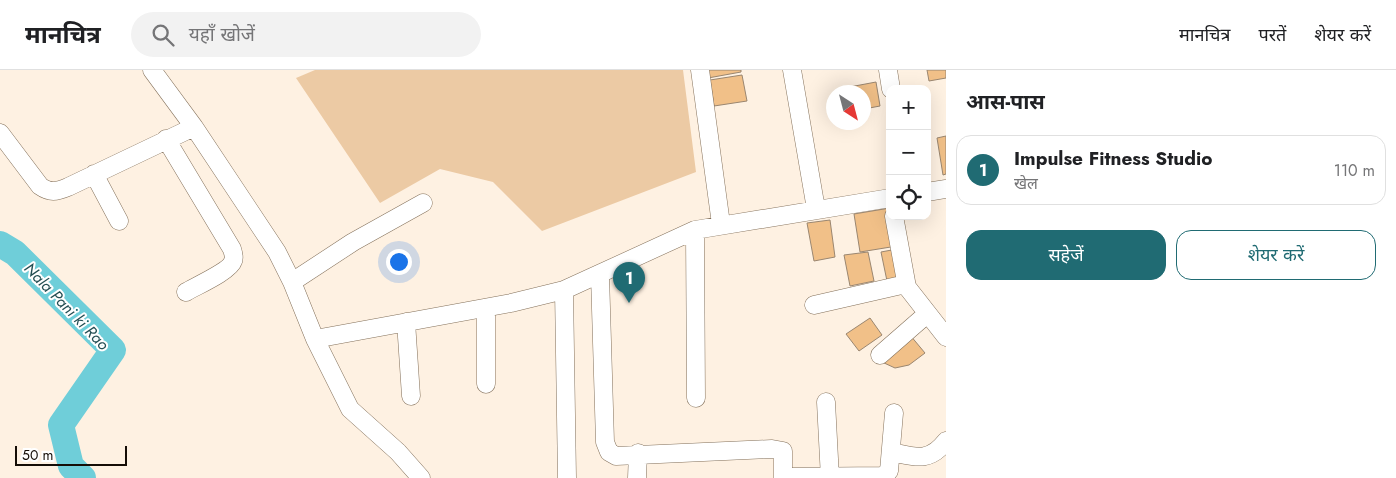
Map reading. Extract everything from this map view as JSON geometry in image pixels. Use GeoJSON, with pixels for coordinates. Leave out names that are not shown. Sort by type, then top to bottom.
{"type":"FeatureCollection","features":[{"type":"Feature","properties":{"kind":"street"},"geometry":{"type":"LineString","coordinates":[[152,70],[194,128],[277,252],[292,282],[315,339],[350,409],[398,452],[422,478]]}},
{"type":"Feature","properties":{"kind":"street"},"geometry":{"type":"LineString","coordinates":[[700,70],[721,224]]}},
{"type":"Feature","properties":{"kind":"street"},"geometry":{"type":"LineString","coordinates":[[792,70],[816,209]]}},
{"type":"Feature","properties":{"kind":"street"},"geometry":{"type":"LineString","coordinates":[[888,70],[890,85]]}},
{"type":"Feature","properties":{"kind":"street"},"geometry":{"type":"LineString","coordinates":[[0,133],[40,186],[47,192],[58,191],[166,139],[194,128]]}},
{"type":"Feature","properties":{"kind":"street"},"geometry":{"type":"LineString","coordinates":[[166,139],[232,249],[234,257],[233,263],[227,269],[186,292]]}},
{"type":"Feature","properties":{"kind":"street"},"geometry":{"type":"LineString","coordinates":[[94,174],[119,222]]}},
{"type":"Feature","properties":{"kind":"street"},"geometry":{"type":"LineString","coordinates":[[931,191],[946,189]]}},
{"type":"Feature","properties":{"kind":"street"},"geometry":{"type":"LineString","coordinates":[[315,339],[486,308],[564,290],[695,230],[721,224],[886,199]]}},
{"type":"Feature","properties":{"kind":"street"},"geometry":{"type":"LineString","coordinates":[[292,282],[358,239],[422,203]]}},
{"type":"Feature","properties":{"kind":"street"},"geometry":{"type":"LineString","coordinates":[[895,220],[906,284],[946,337]]}},
{"type":"Feature","properties":{"kind":"street"},"geometry":{"type":"LineString","coordinates":[[695,230],[696,398]]}},
{"type":"Feature","properties":{"kind":"street"},"geometry":{"type":"LineString","coordinates":[[600,275],[605,442],[608,452],[616,456],[772,449],[783,451],[783,478],[883,476],[890,471],[894,413]]}},
{"type":"Feature","properties":{"kind":"street"},"geometry":{"type":"LineString","coordinates":[[814,305],[906,284]]}},
{"type":"Feature","properties":{"kind":"street"},"geometry":{"type":"LineString","coordinates":[[564,290],[567,478]]}},
{"type":"Feature","properties":{"kind":"street"},"geometry":{"type":"LineString","coordinates":[[486,308],[486,384]]}},
{"type":"Feature","properties":{"kind":"street"},"geometry":{"type":"LineString","coordinates":[[880,355],[927,314]]}},
{"type":"Feature","properties":{"kind":"street"},"geometry":{"type":"LineString","coordinates":[[406,322],[411,396]]}},
{"type":"Feature","properties":{"kind":"street"},"geometry":{"type":"LineString","coordinates":[[826,402],[830,478]]}},
{"type":"Feature","properties":{"kind":"street"},"geometry":{"type":"LineString","coordinates":[[892,452],[924,458],[939,450],[946,441]]}},
{"type":"Feature","properties":{"kind":"street"},"geometry":{"type":"LineString","coordinates":[[637,478],[638,454]]}},
{"type":"Feature","properties":{"kind":"shaded area"},"geometry":{"type":"Polygon","coordinates":[[[315,70],[683,70],[696,172],[542,231],[493,182],[440,169],[380,203],[296,78],[315,70]]]}},
{"type":"Feature","properties":{"kind":"building"},"geometry":{"type":"Polygon","coordinates":[[[707,70],[741,70],[741,72],[708,78],[707,70]]]}},
{"type":"Feature","properties":{"kind":"building"},"geometry":{"type":"Polygon","coordinates":[[[927,70],[946,70],[946,78],[929,81],[927,70]]]}},
{"type":"Feature","properties":{"kind":"building"},"geometry":{"type":"Polygon","coordinates":[[[742,75],[747,101],[714,106],[710,80],[742,75]]]}},
{"type":"Feature","properties":{"kind":"building"},"geometry":{"type":"Polygon","coordinates":[[[876,82],[880,106],[871,108],[871,85],[860,85],[876,82]]]}},
{"type":"Feature","properties":{"kind":"building"},"geometry":{"type":"Polygon","coordinates":[[[946,136],[946,174],[943,175],[937,138],[946,136]]]}},
{"type":"Feature","properties":{"kind":"building"},"geometry":{"type":"Polygon","coordinates":[[[886,209],[886,220],[892,220],[897,246],[860,252],[854,214],[886,209]]]}},
{"type":"Feature","properties":{"kind":"building"},"geometry":{"type":"Polygon","coordinates":[[[830,220],[835,257],[814,261],[807,223],[830,220]]]}},
{"type":"Feature","properties":{"kind":"building"},"geometry":{"type":"Polygon","coordinates":[[[897,249],[903,278],[887,281],[881,252],[897,249]]]}},
{"type":"Feature","properties":{"kind":"building"},"geometry":{"type":"Polygon","coordinates":[[[868,252],[874,281],[850,286],[844,255],[868,252]]]}},
{"type":"Feature","properties":{"kind":"building"},"geometry":{"type":"Polygon","coordinates":[[[870,318],[882,335],[859,351],[846,334],[870,318]]]}},
{"type":"Feature","properties":{"kind":"building"},"geometry":{"type":"Polygon","coordinates":[[[910,335],[925,353],[909,365],[895,368],[882,362],[910,335]]]}},
{"type":"Feature","properties":{"kind":"waterway","name":"Nala Pani ki Rao"},"geometry":{"type":"LineString","coordinates":[[0,244],[15,253],[113,350],[61,425],[71,466],[83,478]]}},
{"type":"Feature","properties":{"kind":"place","name":"Impulse Fitness Studio"},"geometry":{"type":"Point","coordinates":[629,303]}}]}
